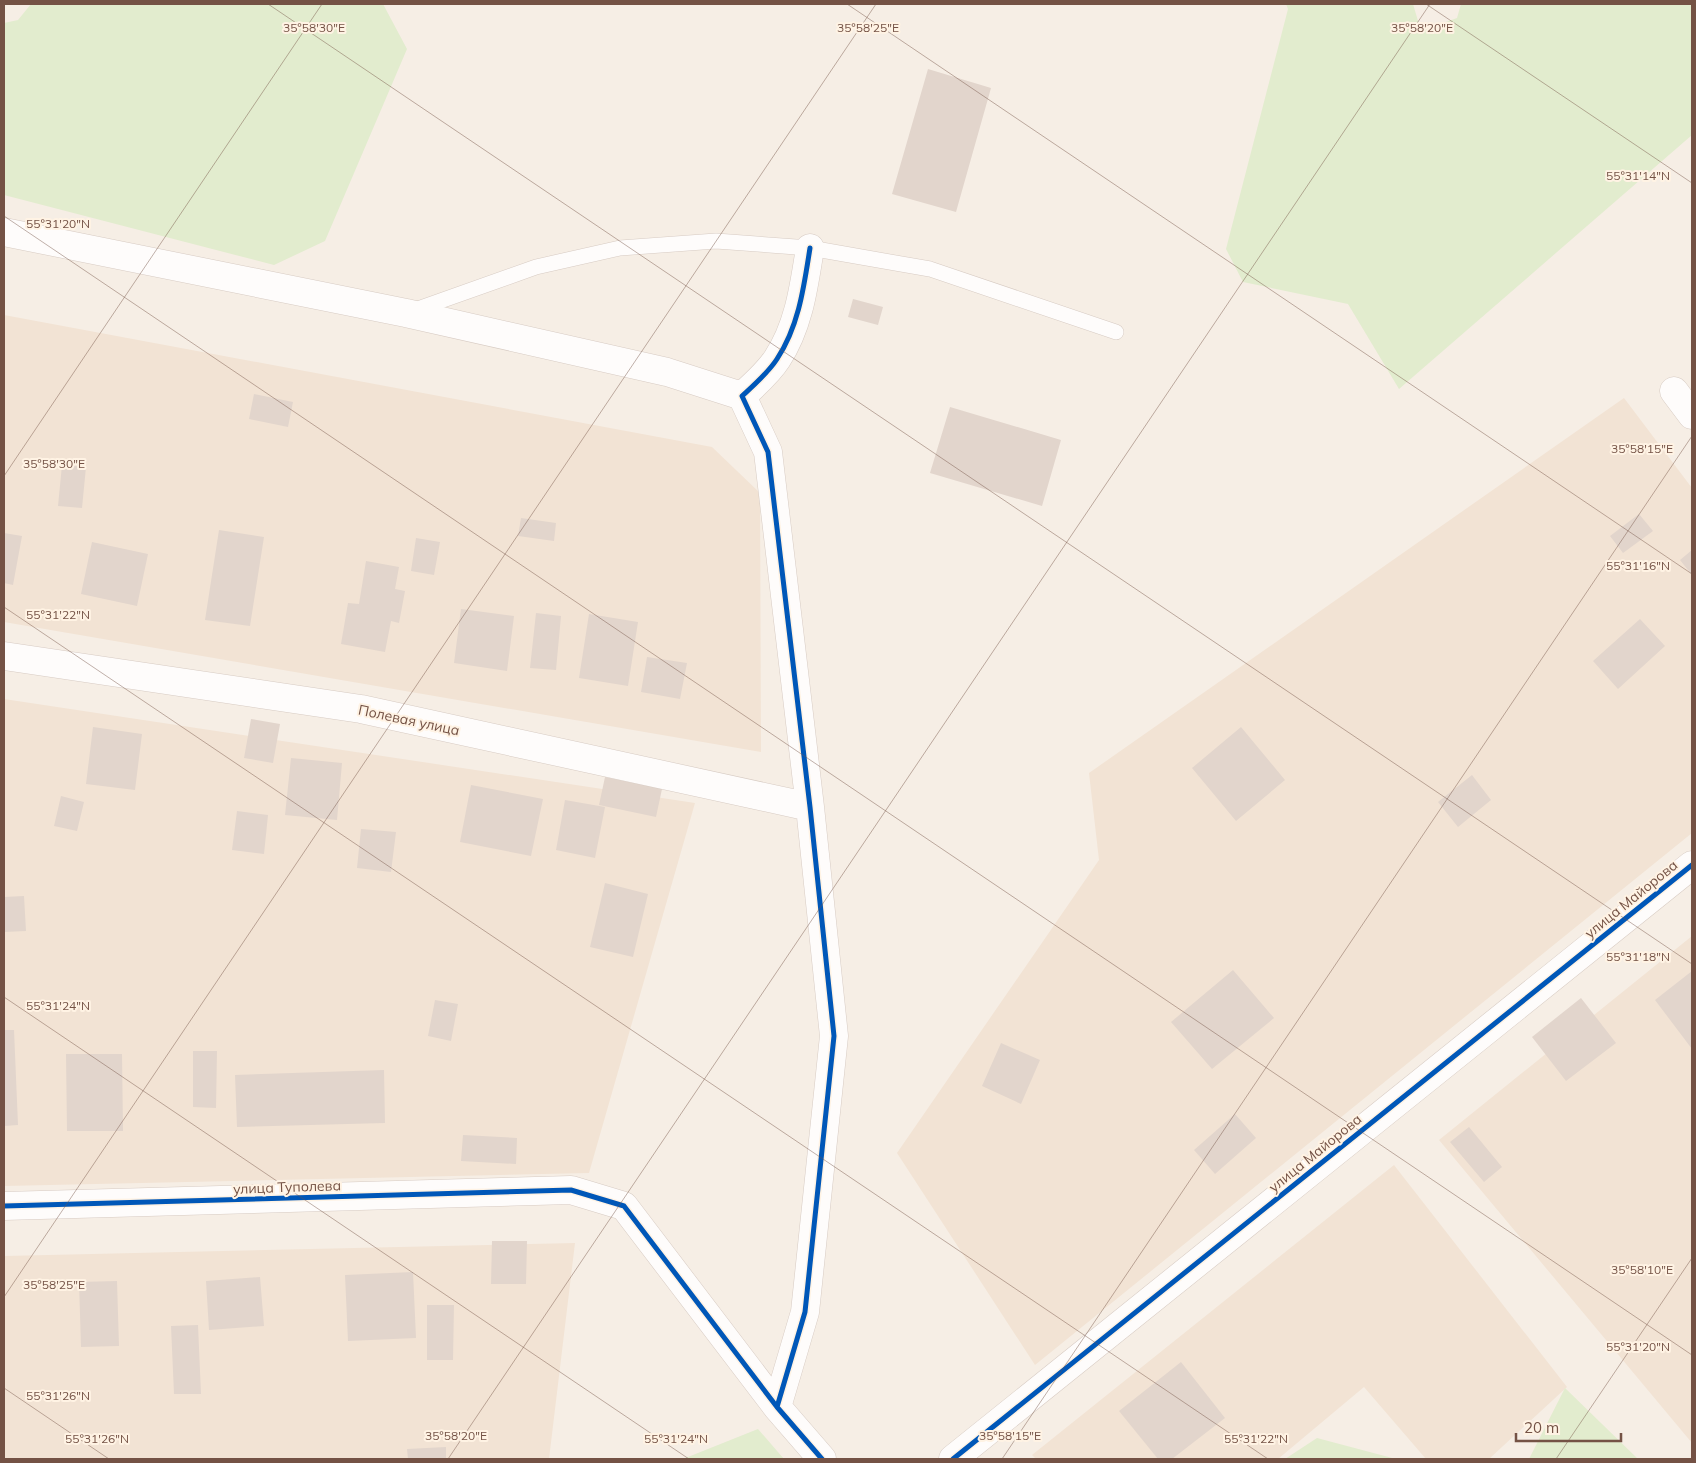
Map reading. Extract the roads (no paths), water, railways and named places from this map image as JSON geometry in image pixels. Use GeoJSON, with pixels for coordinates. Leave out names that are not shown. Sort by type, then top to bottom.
{"type":"FeatureCollection","features":[{"type":"Feature","properties":{"kind":"street"},"geometry":{"type":"LineString","coordinates":[[4,232],[406,313],[667,372],[742,396],[768,452],[810,807],[834,1036],[805,1312],[777,1407]]}},
{"type":"Feature","properties":{"kind":"street"},"geometry":{"type":"LineString","coordinates":[[742,396],[776,360],[787,340],[802,301],[810,248]]}},
{"type":"Feature","properties":{"kind":"street"},"geometry":{"type":"LineString","coordinates":[[1674,391],[1692,415]]}},
{"type":"Feature","properties":{"kind":"street","name":"Полевая улица"},"geometry":{"type":"LineString","coordinates":[[4,656],[361,709],[810,807]]}},
{"type":"Feature","properties":{"kind":"street","name":"улица Майорова"},"geometry":{"type":"LineString","coordinates":[[952,1459],[1692,865]]}},
{"type":"Feature","properties":{"kind":"street","name":"улица Туполева"},"geometry":{"type":"LineString","coordinates":[[4,1206],[571,1190],[624,1206],[777,1407],[822,1459]]}},
{"type":"Feature","properties":{"kind":"lane"},"geometry":{"type":"LineString","coordinates":[[406,313],[536,266],[620,248],[716,241],[810,248],[930,269],[1116,332]]}}]}
